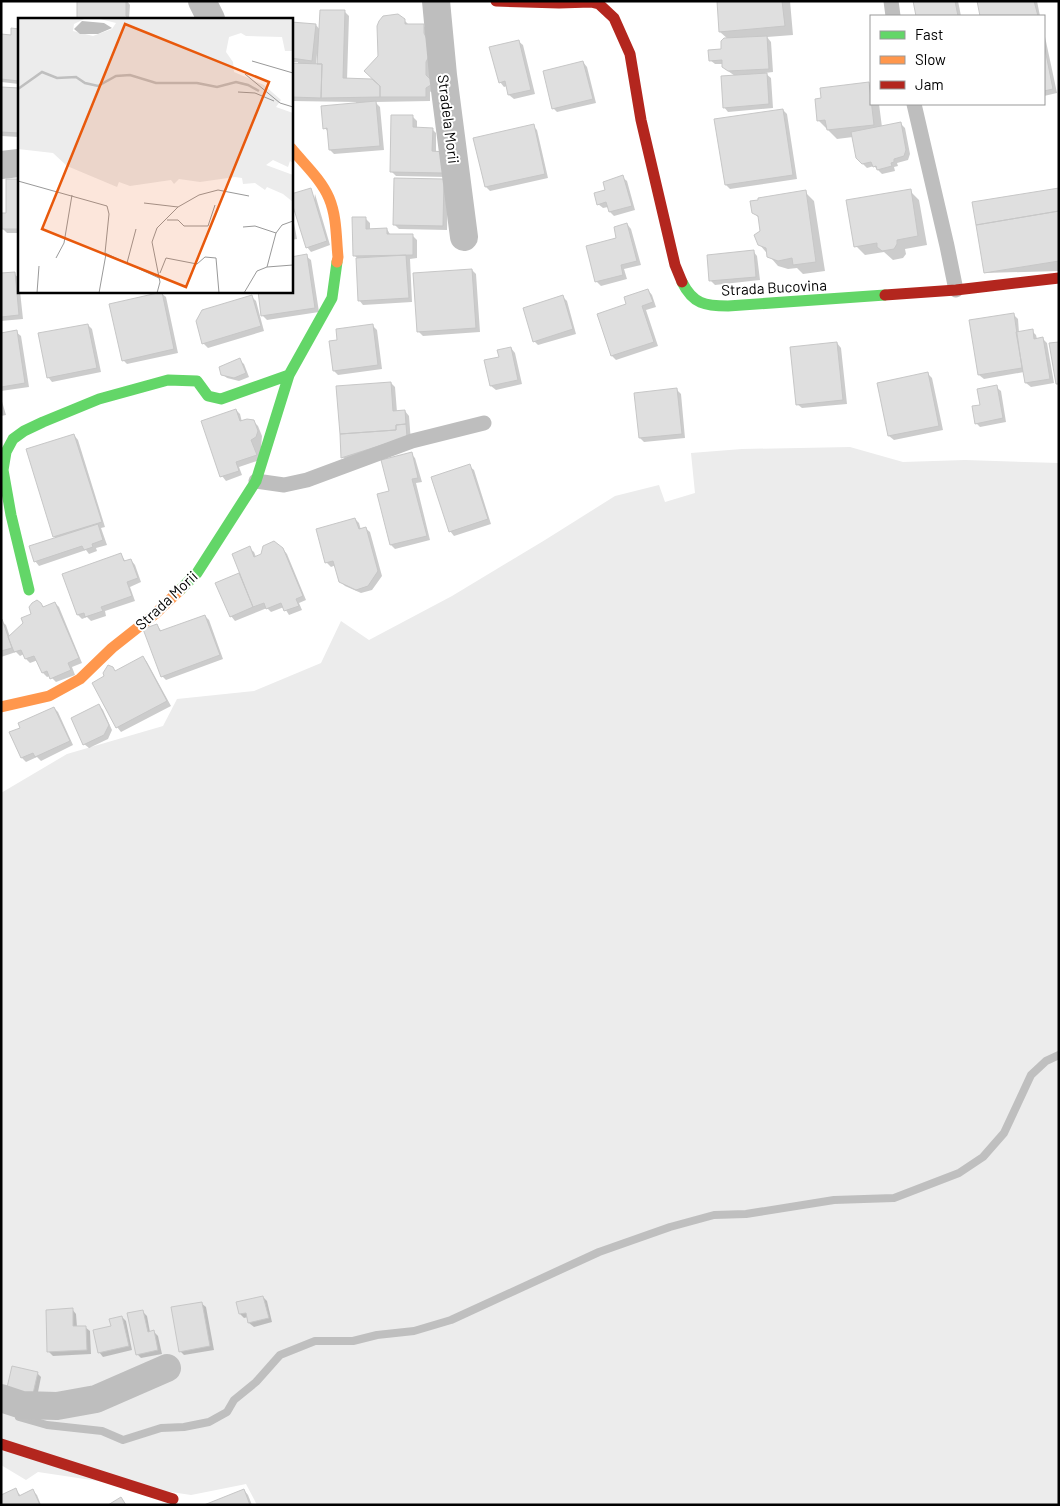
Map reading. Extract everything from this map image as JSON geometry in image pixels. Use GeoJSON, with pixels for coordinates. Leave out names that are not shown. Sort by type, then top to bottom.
{"type":"FeatureCollection","features":[{"type":"Feature","properties":{"kind":"street"},"geometry":{"type":"LineString","coordinates":[[202,1],[202,18]]}},
{"type":"Feature","properties":{"kind":"street"},"geometry":{"type":"LineString","coordinates":[[202,1],[210,18]]}},
{"type":"Feature","properties":{"kind":"street","name":"Stradela Morii"},"geometry":{"type":"LineString","coordinates":[[436,1],[443,75],[464,237]]}},
{"type":"Feature","properties":{"kind":"street","name":"Strada Bucovina"},"geometry":{"type":"LineString","coordinates":[[496,1],[591,2],[599,4],[614,18],[630,54],[641,120],[675,265],[680,278],[695,300],[709,305],[728,306],[956,290],[1059,278]]}},
{"type":"Feature","properties":{"kind":"street","name":"Strada Morii"},"geometry":{"type":"LineString","coordinates":[[1,707],[49,696],[80,679],[112,648],[155,614],[197,573],[256,481],[289,376],[332,298],[338,257],[335,220],[329,198],[318,180],[292,149]]}},
{"type":"Feature","properties":{"kind":"street"},"geometry":{"type":"LineString","coordinates":[[1,165],[18,163]]}},
{"type":"Feature","properties":{"kind":"street"},"geometry":{"type":"LineString","coordinates":[[29,590],[3,470],[6,452],[13,439],[24,431],[43,422],[99,399],[168,380],[198,381],[208,396],[221,399],[289,376]]}},
{"type":"Feature","properties":{"kind":"street"},"geometry":{"type":"LineString","coordinates":[[1,1398],[22,1405],[57,1406],[96,1398],[167,1368]]}},
{"type":"Feature","properties":{"kind":"street"},"geometry":{"type":"LineString","coordinates":[[1,1444],[173,1499]]}},
{"type":"Feature","properties":{"kind":"lane"},"geometry":{"type":"LineString","coordinates":[[891,1],[894,15]]}},
{"type":"Feature","properties":{"kind":"lane"},"geometry":{"type":"LineString","coordinates":[[914,105],[956,290]]}},
{"type":"Feature","properties":{"kind":"lane"},"geometry":{"type":"LineString","coordinates":[[256,481],[284,485],[307,480],[412,441],[484,423]]}},
{"type":"Feature","properties":{"kind":"shaded area"},"geometry":{"type":"Polygon","coordinates":[[[850,447],[903,462],[965,460],[1059,463],[1059,1505],[257,1505],[246,1484],[191,1495],[38,1472],[26,1480],[1,1465],[1,793],[67,754],[163,726],[177,699],[254,691],[321,663],[341,621],[369,640],[452,596],[615,496],[659,485],[665,502],[695,493],[691,453],[742,449],[850,447]]]}},
{"type":"Feature","properties":{"kind":"building"},"geometry":{"type":"Polygon","coordinates":[[[77,1],[126,1],[126,16],[130,18],[77,18],[77,1]]]}},
{"type":"Feature","properties":{"kind":"building"},"geometry":{"type":"Polygon","coordinates":[[[717,1],[782,1],[785,26],[719,32],[717,1]]]}},
{"type":"Feature","properties":{"kind":"building"},"geometry":{"type":"Polygon","coordinates":[[[913,1],[955,1],[958,15],[916,15],[913,1]]]}},
{"type":"Feature","properties":{"kind":"building"},"geometry":{"type":"Polygon","coordinates":[[[977,1],[1034,1],[1038,15],[980,15],[977,1]]]}},
{"type":"Feature","properties":{"kind":"building"},"geometry":{"type":"Polygon","coordinates":[[[320,10],[345,10],[343,78],[372,79],[380,86],[380,97],[321,98],[322,64],[317,64],[320,10]]]}},
{"type":"Feature","properties":{"kind":"building"},"geometry":{"type":"Polygon","coordinates":[[[398,14],[405,19],[405,24],[424,24],[424,33],[432,50],[426,62],[426,75],[434,83],[426,88],[426,97],[380,97],[380,86],[364,71],[378,56],[377,26],[379,21],[383,16],[398,14]]]}},
{"type":"Feature","properties":{"kind":"building"},"geometry":{"type":"Polygon","coordinates":[[[292,22],[316,24],[312,61],[292,58],[292,22]]]}},
{"type":"Feature","properties":{"kind":"building"},"geometry":{"type":"Polygon","coordinates":[[[11,28],[18,29],[18,81],[1,79],[1,34],[11,35],[11,28]]]}},
{"type":"Feature","properties":{"kind":"building"},"geometry":{"type":"Polygon","coordinates":[[[767,36],[769,69],[728,71],[722,67],[722,60],[709,61],[708,50],[721,49],[721,41],[724,38],[767,36]]]}},
{"type":"Feature","properties":{"kind":"building"},"geometry":{"type":"Polygon","coordinates":[[[519,40],[531,90],[508,95],[505,81],[499,83],[489,47],[519,40]]]}},
{"type":"Feature","properties":{"kind":"building"},"geometry":{"type":"Polygon","coordinates":[[[1045,49],[1053,89],[1045,91],[1045,49]]]}},
{"type":"Feature","properties":{"kind":"building"},"geometry":{"type":"Polygon","coordinates":[[[583,61],[593,99],[552,109],[543,71],[583,61]]]}},
{"type":"Feature","properties":{"kind":"building"},"geometry":{"type":"Polygon","coordinates":[[[292,63],[322,64],[321,98],[292,97],[292,63]]]}},
{"type":"Feature","properties":{"kind":"building"},"geometry":{"type":"Polygon","coordinates":[[[767,73],[769,104],[723,108],[721,76],[767,73]]]}},
{"type":"Feature","properties":{"kind":"building"},"geometry":{"type":"Polygon","coordinates":[[[869,82],[870,105],[872,105],[874,125],[827,130],[825,120],[817,121],[815,99],[821,98],[820,88],[869,82]]]}},
{"type":"Feature","properties":{"kind":"building"},"geometry":{"type":"Polygon","coordinates":[[[1,87],[18,88],[18,133],[1,132],[1,87]]]}},
{"type":"Feature","properties":{"kind":"building"},"geometry":{"type":"Polygon","coordinates":[[[376,101],[380,146],[329,150],[327,128],[323,129],[321,106],[376,101]]]}},
{"type":"Feature","properties":{"kind":"building"},"geometry":{"type":"Polygon","coordinates":[[[783,109],[793,175],[725,185],[714,119],[783,109]]]}},
{"type":"Feature","properties":{"kind":"building"},"geometry":{"type":"Polygon","coordinates":[[[391,115],[413,115],[413,127],[433,128],[432,151],[444,152],[443,173],[390,172],[391,115]]]}},
{"type":"Feature","properties":{"kind":"building"},"geometry":{"type":"Polygon","coordinates":[[[901,122],[906,150],[904,156],[894,159],[894,162],[891,163],[892,166],[877,170],[876,166],[873,167],[871,162],[862,164],[856,158],[851,132],[901,122]]]}},
{"type":"Feature","properties":{"kind":"building"},"geometry":{"type":"Polygon","coordinates":[[[534,124],[545,174],[485,187],[473,138],[534,124]]]}},
{"type":"Feature","properties":{"kind":"building"},"geometry":{"type":"Polygon","coordinates":[[[623,175],[632,206],[609,212],[606,202],[597,205],[594,193],[605,190],[603,182],[623,175]]]}},
{"type":"Feature","properties":{"kind":"building"},"geometry":{"type":"Polygon","coordinates":[[[394,178],[444,179],[443,226],[393,225],[394,178]]]}},
{"type":"Feature","properties":{"kind":"building"},"geometry":{"type":"Polygon","coordinates":[[[6,179],[18,179],[18,229],[2,229],[1,213],[6,213],[6,179]]]}},
{"type":"Feature","properties":{"kind":"building"},"geometry":{"type":"Polygon","coordinates":[[[311,188],[327,241],[306,248],[292,203],[292,194],[311,188]]]}},
{"type":"Feature","properties":{"kind":"building"},"geometry":{"type":"Polygon","coordinates":[[[1059,188],[1059,211],[976,225],[972,202],[1059,188]]]}},
{"type":"Feature","properties":{"kind":"building"},"geometry":{"type":"Polygon","coordinates":[[[911,189],[918,236],[897,240],[894,249],[882,251],[877,247],[877,243],[854,247],[846,200],[911,189]]]}},
{"type":"Feature","properties":{"kind":"building"},"geometry":{"type":"Polygon","coordinates":[[[806,190],[816,262],[793,265],[792,258],[778,261],[767,257],[766,248],[758,245],[754,235],[760,231],[758,216],[752,213],[750,201],[806,190]]]}},
{"type":"Feature","properties":{"kind":"building"},"geometry":{"type":"Polygon","coordinates":[[[1059,211],[1059,261],[984,273],[976,225],[1059,211]]]}},
{"type":"Feature","properties":{"kind":"building"},"geometry":{"type":"Polygon","coordinates":[[[352,217],[366,217],[366,229],[387,228],[387,234],[413,234],[413,255],[353,256],[352,217]]]}},
{"type":"Feature","properties":{"kind":"building"},"geometry":{"type":"Polygon","coordinates":[[[627,223],[637,261],[621,265],[623,275],[595,282],[586,246],[616,238],[614,227],[627,223]]]}},
{"type":"Feature","properties":{"kind":"building"},"geometry":{"type":"Polygon","coordinates":[[[754,250],[756,277],[709,281],[707,255],[754,250]]]}},
{"type":"Feature","properties":{"kind":"building"},"geometry":{"type":"Polygon","coordinates":[[[307,254],[315,308],[261,316],[258,292],[292,292],[292,257],[307,254]]]}},
{"type":"Feature","properties":{"kind":"building"},"geometry":{"type":"Polygon","coordinates":[[[406,255],[409,298],[358,301],[356,258],[406,255]]]}},
{"type":"Feature","properties":{"kind":"building"},"geometry":{"type":"Polygon","coordinates":[[[472,269],[476,328],[417,332],[413,273],[472,269]]]}},
{"type":"Feature","properties":{"kind":"building"},"geometry":{"type":"Polygon","coordinates":[[[15,272],[19,315],[1,317],[1,273],[15,272]]]}},
{"type":"Feature","properties":{"kind":"building"},"geometry":{"type":"Polygon","coordinates":[[[648,289],[653,302],[642,306],[654,342],[611,356],[597,314],[626,304],[624,297],[648,289]]]}},
{"type":"Feature","properties":{"kind":"building"},"geometry":{"type":"Polygon","coordinates":[[[162,292],[174,349],[122,361],[109,304],[162,292]]]}},
{"type":"Feature","properties":{"kind":"building"},"geometry":{"type":"Polygon","coordinates":[[[252,295],[261,326],[202,344],[196,321],[202,310],[252,295]]]}},
{"type":"Feature","properties":{"kind":"building"},"geometry":{"type":"Polygon","coordinates":[[[563,295],[573,329],[533,342],[523,308],[563,295]]]}},
{"type":"Feature","properties":{"kind":"building"},"geometry":{"type":"Polygon","coordinates":[[[1014,313],[1022,368],[978,375],[969,320],[1014,313]]]}},
{"type":"Feature","properties":{"kind":"building"},"geometry":{"type":"Polygon","coordinates":[[[88,324],[97,368],[47,378],[38,333],[88,324]]]}},
{"type":"Feature","properties":{"kind":"building"},"geometry":{"type":"Polygon","coordinates":[[[373,324],[378,365],[333,371],[329,341],[337,340],[336,329],[373,324]]]}},
{"type":"Feature","properties":{"kind":"building"},"geometry":{"type":"Polygon","coordinates":[[[1033,329],[1034,339],[1043,337],[1050,379],[1025,383],[1016,332],[1033,329]]]}},
{"type":"Feature","properties":{"kind":"building"},"geometry":{"type":"Polygon","coordinates":[[[17,330],[25,383],[1,387],[1,333],[17,330]]]}},
{"type":"Feature","properties":{"kind":"building"},"geometry":{"type":"Polygon","coordinates":[[[837,342],[843,400],[796,405],[790,347],[837,342]]]}},
{"type":"Feature","properties":{"kind":"building"},"geometry":{"type":"Polygon","coordinates":[[[1059,342],[1059,384],[1056,384],[1049,343],[1059,342]]]}},
{"type":"Feature","properties":{"kind":"building"},"geometry":{"type":"Polygon","coordinates":[[[511,347],[518,380],[490,386],[484,360],[499,357],[497,350],[511,347]]]}},
{"type":"Feature","properties":{"kind":"building"},"geometry":{"type":"Polygon","coordinates":[[[240,358],[246,373],[234,378],[221,375],[219,367],[240,358]]]}},
{"type":"Feature","properties":{"kind":"building"},"geometry":{"type":"Polygon","coordinates":[[[928,372],[939,426],[888,436],[877,383],[928,372]]]}},
{"type":"Feature","properties":{"kind":"building"},"geometry":{"type":"Polygon","coordinates":[[[391,382],[393,411],[405,410],[406,424],[396,425],[396,430],[340,434],[336,386],[391,382]]]}},
{"type":"Feature","properties":{"kind":"building"},"geometry":{"type":"Polygon","coordinates":[[[997,385],[1003,418],[975,424],[972,406],[980,405],[977,389],[997,385]]]}},
{"type":"Feature","properties":{"kind":"building"},"geometry":{"type":"Polygon","coordinates":[[[677,388],[682,434],[639,438],[634,393],[677,388]]]}},
{"type":"Feature","properties":{"kind":"building"},"geometry":{"type":"Polygon","coordinates":[[[236,409],[240,421],[254,420],[258,431],[256,437],[251,440],[257,455],[236,462],[239,471],[220,477],[201,421],[236,409]]]}},
{"type":"Feature","properties":{"kind":"building"},"geometry":{"type":"Polygon","coordinates":[[[406,424],[407,437],[341,458],[340,434],[396,430],[396,425],[406,424]]]}},
{"type":"Feature","properties":{"kind":"building"},"geometry":{"type":"Polygon","coordinates":[[[74,434],[102,522],[53,537],[26,449],[74,434]]]}},
{"type":"Feature","properties":{"kind":"building"},"geometry":{"type":"Polygon","coordinates":[[[412,452],[418,478],[412,479],[427,536],[390,545],[377,494],[389,491],[381,460],[412,452]]]}},
{"type":"Feature","properties":{"kind":"building"},"geometry":{"type":"Polygon","coordinates":[[[470,464],[488,519],[449,532],[431,477],[470,464]]]}},
{"type":"Feature","properties":{"kind":"building"},"geometry":{"type":"Polygon","coordinates":[[[355,518],[359,529],[366,527],[378,571],[368,586],[356,590],[339,582],[333,561],[325,563],[316,529],[355,518]]]}},
{"type":"Feature","properties":{"kind":"building"},"geometry":{"type":"Polygon","coordinates":[[[98,524],[103,540],[92,544],[93,547],[84,550],[82,546],[34,562],[29,546],[98,524]]]}},
{"type":"Feature","properties":{"kind":"building"},"geometry":{"type":"Polygon","coordinates":[[[274,541],[283,548],[303,596],[296,599],[299,606],[284,611],[281,603],[266,609],[264,603],[253,607],[232,554],[250,546],[254,557],[261,554],[263,546],[274,541]]]}},
{"type":"Feature","properties":{"kind":"building"},"geometry":{"type":"Polygon","coordinates":[[[121,553],[124,561],[131,559],[138,578],[127,582],[132,596],[101,607],[103,611],[85,617],[84,613],[77,615],[62,574],[121,553]]]}},
{"type":"Feature","properties":{"kind":"building"},"geometry":{"type":"Polygon","coordinates":[[[239,573],[253,607],[230,617],[215,583],[239,573]]]}},
{"type":"Feature","properties":{"kind":"building"},"geometry":{"type":"Polygon","coordinates":[[[37,600],[43,607],[55,602],[79,658],[68,663],[71,670],[50,679],[47,671],[42,673],[34,656],[25,659],[21,650],[14,652],[8,637],[23,623],[21,618],[31,614],[29,607],[37,600]]]}},
{"type":"Feature","properties":{"kind":"building"},"geometry":{"type":"Polygon","coordinates":[[[205,615],[220,655],[161,677],[143,629],[157,624],[160,631],[205,615]]]}},
{"type":"Feature","properties":{"kind":"building"},"geometry":{"type":"Polygon","coordinates":[[[1,620],[12,648],[1,651],[1,620]]]}},
{"type":"Feature","properties":{"kind":"building"},"geometry":{"type":"Polygon","coordinates":[[[143,656],[167,701],[116,728],[92,683],[104,676],[103,673],[108,665],[113,667],[115,671],[143,656]]]}},
{"type":"Feature","properties":{"kind":"building"},"geometry":{"type":"Polygon","coordinates":[[[99,704],[109,725],[104,735],[83,745],[71,718],[99,704]]]}},
{"type":"Feature","properties":{"kind":"building"},"geometry":{"type":"Polygon","coordinates":[[[54,707],[70,741],[35,757],[33,753],[21,758],[9,732],[20,728],[18,723],[54,707]]]}},
{"type":"Feature","properties":{"kind":"building"},"geometry":{"type":"Polygon","coordinates":[[[263,1296],[269,1318],[248,1323],[246,1313],[239,1314],[236,1302],[263,1296]]]}},
{"type":"Feature","properties":{"kind":"building"},"geometry":{"type":"Polygon","coordinates":[[[202,1302],[210,1346],[179,1352],[171,1307],[202,1302]]]}},
{"type":"Feature","properties":{"kind":"building"},"geometry":{"type":"Polygon","coordinates":[[[73,1308],[73,1326],[86,1326],[87,1350],[47,1352],[46,1310],[73,1308]]]}},
{"type":"Feature","properties":{"kind":"building"},"geometry":{"type":"Polygon","coordinates":[[[143,1310],[148,1332],[154,1330],[158,1350],[136,1355],[127,1313],[143,1310]]]}},
{"type":"Feature","properties":{"kind":"building"},"geometry":{"type":"Polygon","coordinates":[[[122,1316],[129,1346],[98,1353],[93,1330],[111,1326],[109,1319],[122,1316]]]}},
{"type":"Feature","properties":{"kind":"building"},"geometry":{"type":"Polygon","coordinates":[[[12,1366],[38,1372],[32,1398],[6,1392],[12,1366]]]}},
{"type":"Feature","properties":{"kind":"building"},"geometry":{"type":"Polygon","coordinates":[[[16,1488],[19,1496],[33,1489],[40,1505],[1,1505],[1,1495],[16,1488]]]}},
{"type":"Feature","properties":{"kind":"building"},"geometry":{"type":"Polygon","coordinates":[[[244,1489],[250,1505],[204,1505],[244,1489]]]}},
{"type":"Feature","properties":{"kind":"building"},"geometry":{"type":"Polygon","coordinates":[[[121,1497],[126,1505],[108,1505],[121,1497]]]}},
{"type":"Feature","properties":{"kind":"waterway"},"geometry":{"type":"LineString","coordinates":[[19,1417],[47,1425],[102,1431],[123,1440],[161,1428],[184,1427],[209,1422],[227,1412],[234,1400],[256,1382],[280,1355],[315,1341],[353,1341],[377,1335],[414,1331],[451,1320],[599,1252],[670,1227],[714,1215],[746,1214],[834,1200],[894,1198],[959,1173],[983,1157],[1004,1133],[1031,1075],[1046,1061],[1059,1055]]}},
{"type":"Feature","properties":{"kind":"traffic: fast"},"geometry":{"type":"LineString","coordinates":[[180,590],[197,573],[256,481],[289,375],[332,298],[337,262]]}},
{"type":"Feature","properties":{"kind":"traffic: fast"},"geometry":{"type":"LineString","coordinates":[[682,282],[695,299],[706,304],[720,306],[885,295]]}},
{"type":"Feature","properties":{"kind":"traffic: fast"},"geometry":{"type":"LineString","coordinates":[[29,590],[11,515],[3,470],[6,452],[13,439],[24,431],[43,422],[99,399],[168,380],[197,381],[208,396],[221,399],[289,375]]}},
{"type":"Feature","properties":{"kind":"traffic: slow"},"geometry":{"type":"LineString","coordinates":[[292,149],[317,178],[326,191],[332,205],[335,220],[337,262]]}},
{"type":"Feature","properties":{"kind":"traffic: slow"},"geometry":{"type":"LineString","coordinates":[[1,707],[49,696],[80,679],[112,648],[155,614],[180,590]]}},
{"type":"Feature","properties":{"kind":"traffic: jam"},"geometry":{"type":"LineString","coordinates":[[496,1],[591,2],[599,4],[614,18],[630,54],[641,120],[675,265],[682,282]]}},
{"type":"Feature","properties":{"kind":"traffic: jam"},"geometry":{"type":"LineString","coordinates":[[885,295],[956,290],[1059,278]]}},
{"type":"Feature","properties":{"kind":"traffic: jam"},"geometry":{"type":"LineString","coordinates":[[1,1444],[173,1499]]}}]}
